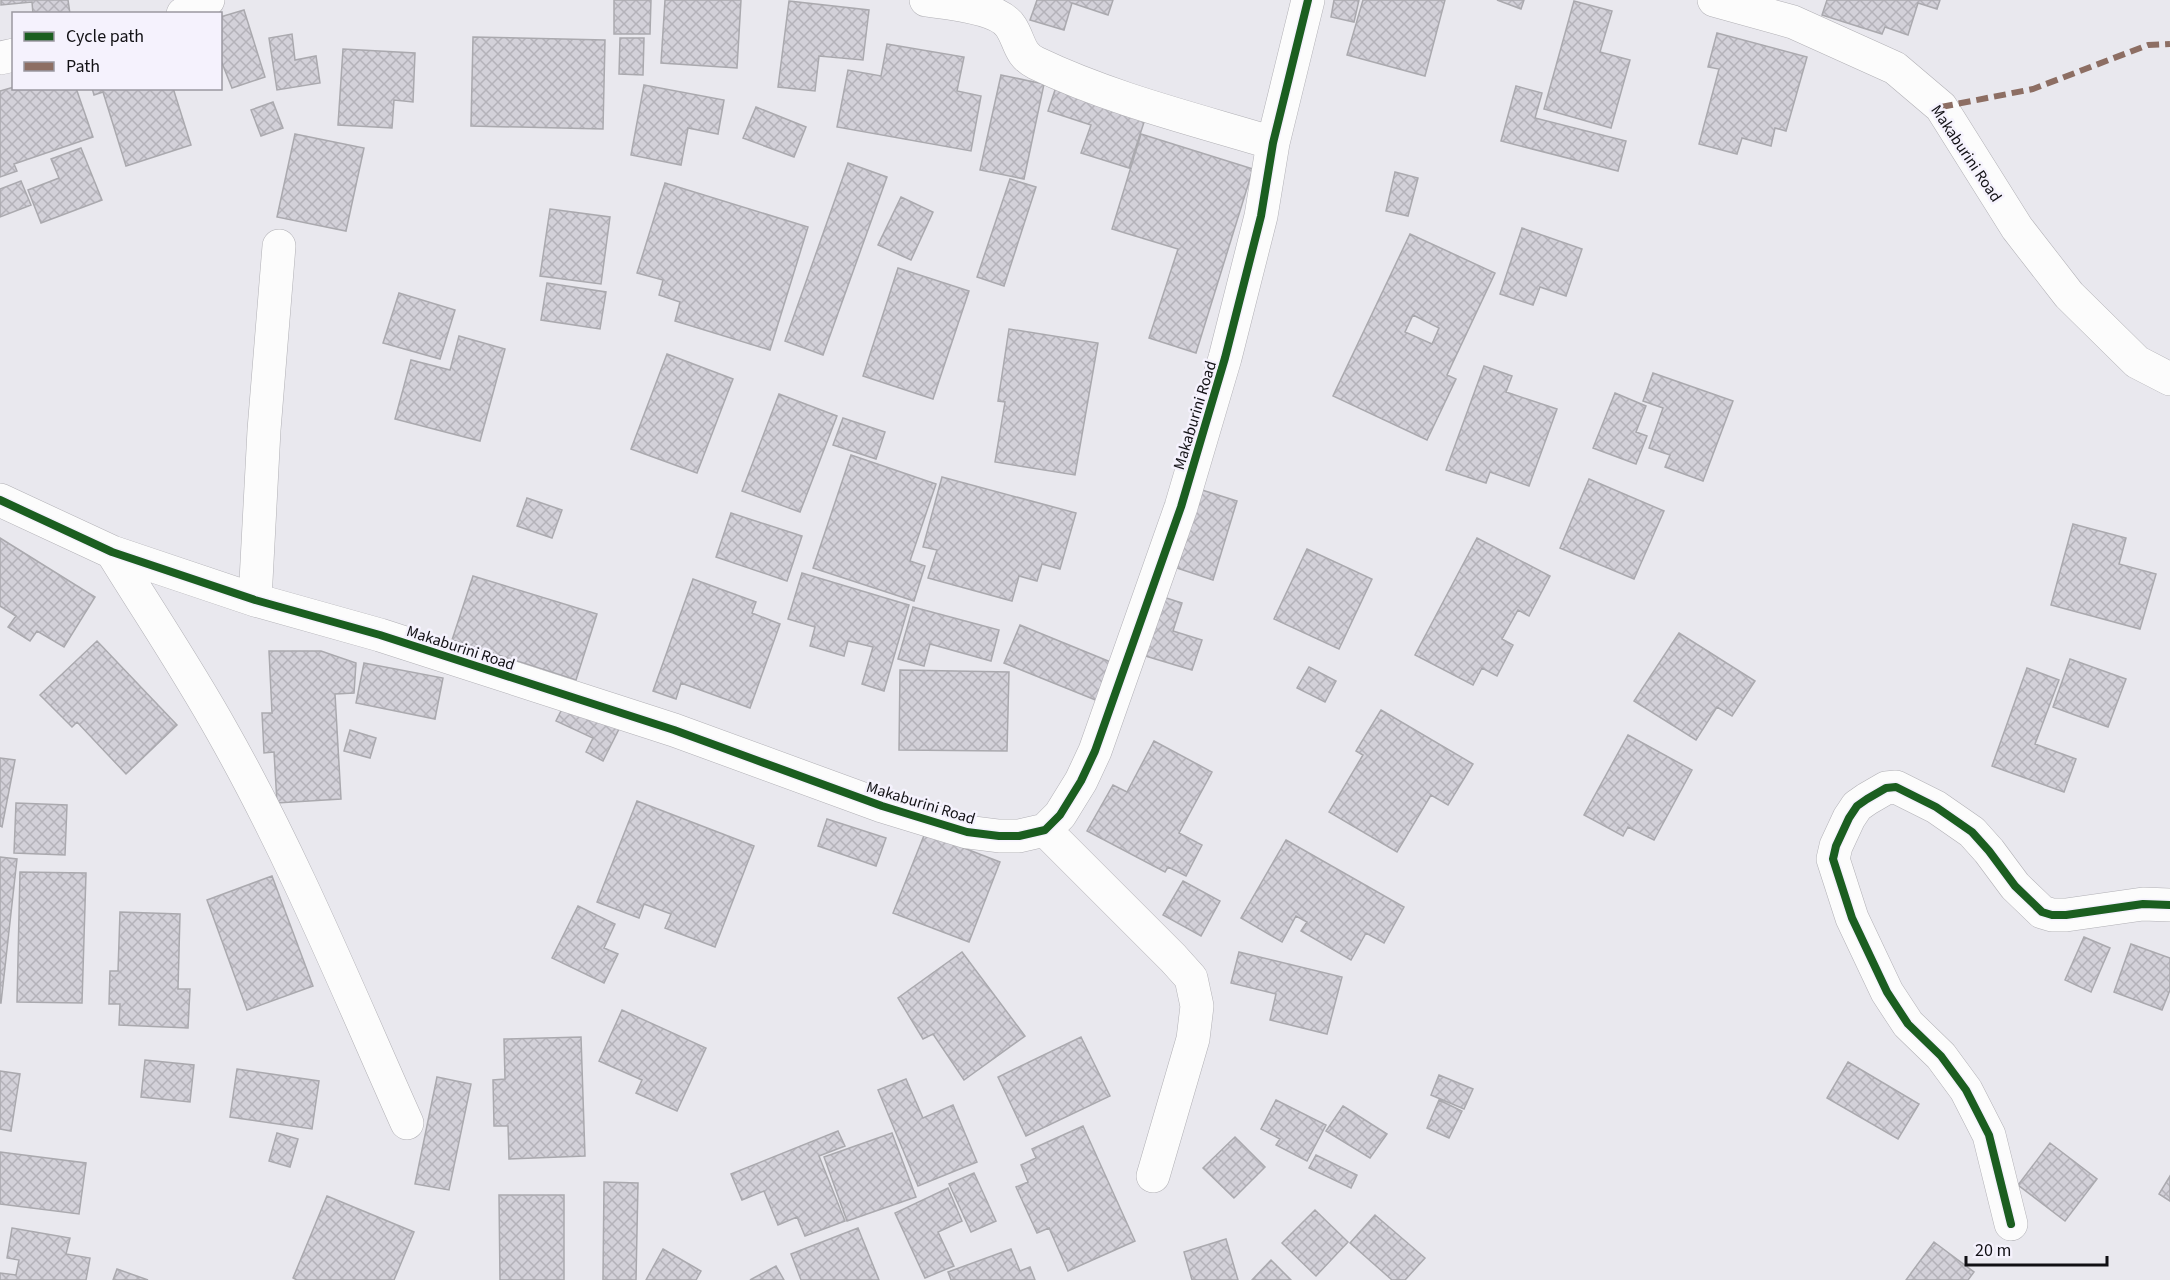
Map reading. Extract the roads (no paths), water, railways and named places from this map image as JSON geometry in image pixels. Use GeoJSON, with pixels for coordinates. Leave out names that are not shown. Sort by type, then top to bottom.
{"type":"FeatureCollection","features":[{"type":"Feature","properties":{"kind":"street"},"geometry":{"type":"LineString","coordinates":[[188,12],[208,0]]}},
{"type":"Feature","properties":{"kind":"street"},"geometry":{"type":"LineString","coordinates":[[926,0],[956,4],[998,15],[1005,19],[1011,27],[1024,55],[1032,62],[1060,74],[1120,97],[1273,144]]}},
{"type":"Feature","properties":{"kind":"street","name":"Makaburini Road"},"geometry":{"type":"LineString","coordinates":[[0,500],[112,552],[255,600],[380,635],[674,730],[882,806],[967,832],[1019,836],[1045,830],[1066,807],[1082,781],[1095,751],[1180,507],[1225,358],[1262,216],[1273,144],[1308,0]]}},
{"type":"Feature","properties":{"kind":"street","name":"Makaburini Road"},"geometry":{"type":"LineString","coordinates":[[1714,0],[1793,22],[1895,68],[1941,108],[2017,228],[2069,295],[2138,362],[2170,379]]}},
{"type":"Feature","properties":{"kind":"street"},"geometry":{"type":"LineString","coordinates":[[255,600],[266,407],[279,246]]}},
{"type":"Feature","properties":{"kind":"street"},"geometry":{"type":"LineString","coordinates":[[112,552],[222,731],[244,772],[304,892],[407,1123]]}},
{"type":"Feature","properties":{"kind":"street"},"geometry":{"type":"LineString","coordinates":[[2011,1224],[1989,1135],[1966,1090],[1941,1056],[1908,1024],[1887,992],[1852,918],[1833,859],[1836,846],[1849,818],[1857,806],[1867,799],[1886,788],[1896,787],[1936,807],[1972,832],[2014,886],[2042,912],[2066,915],[2143,904],[2170,905]]}},
{"type":"Feature","properties":{"kind":"street"},"geometry":{"type":"LineString","coordinates":[[1045,830],[1173,958],[1191,978],[1193,984],[1197,1006],[1193,1039],[1154,1176]]}}]}
